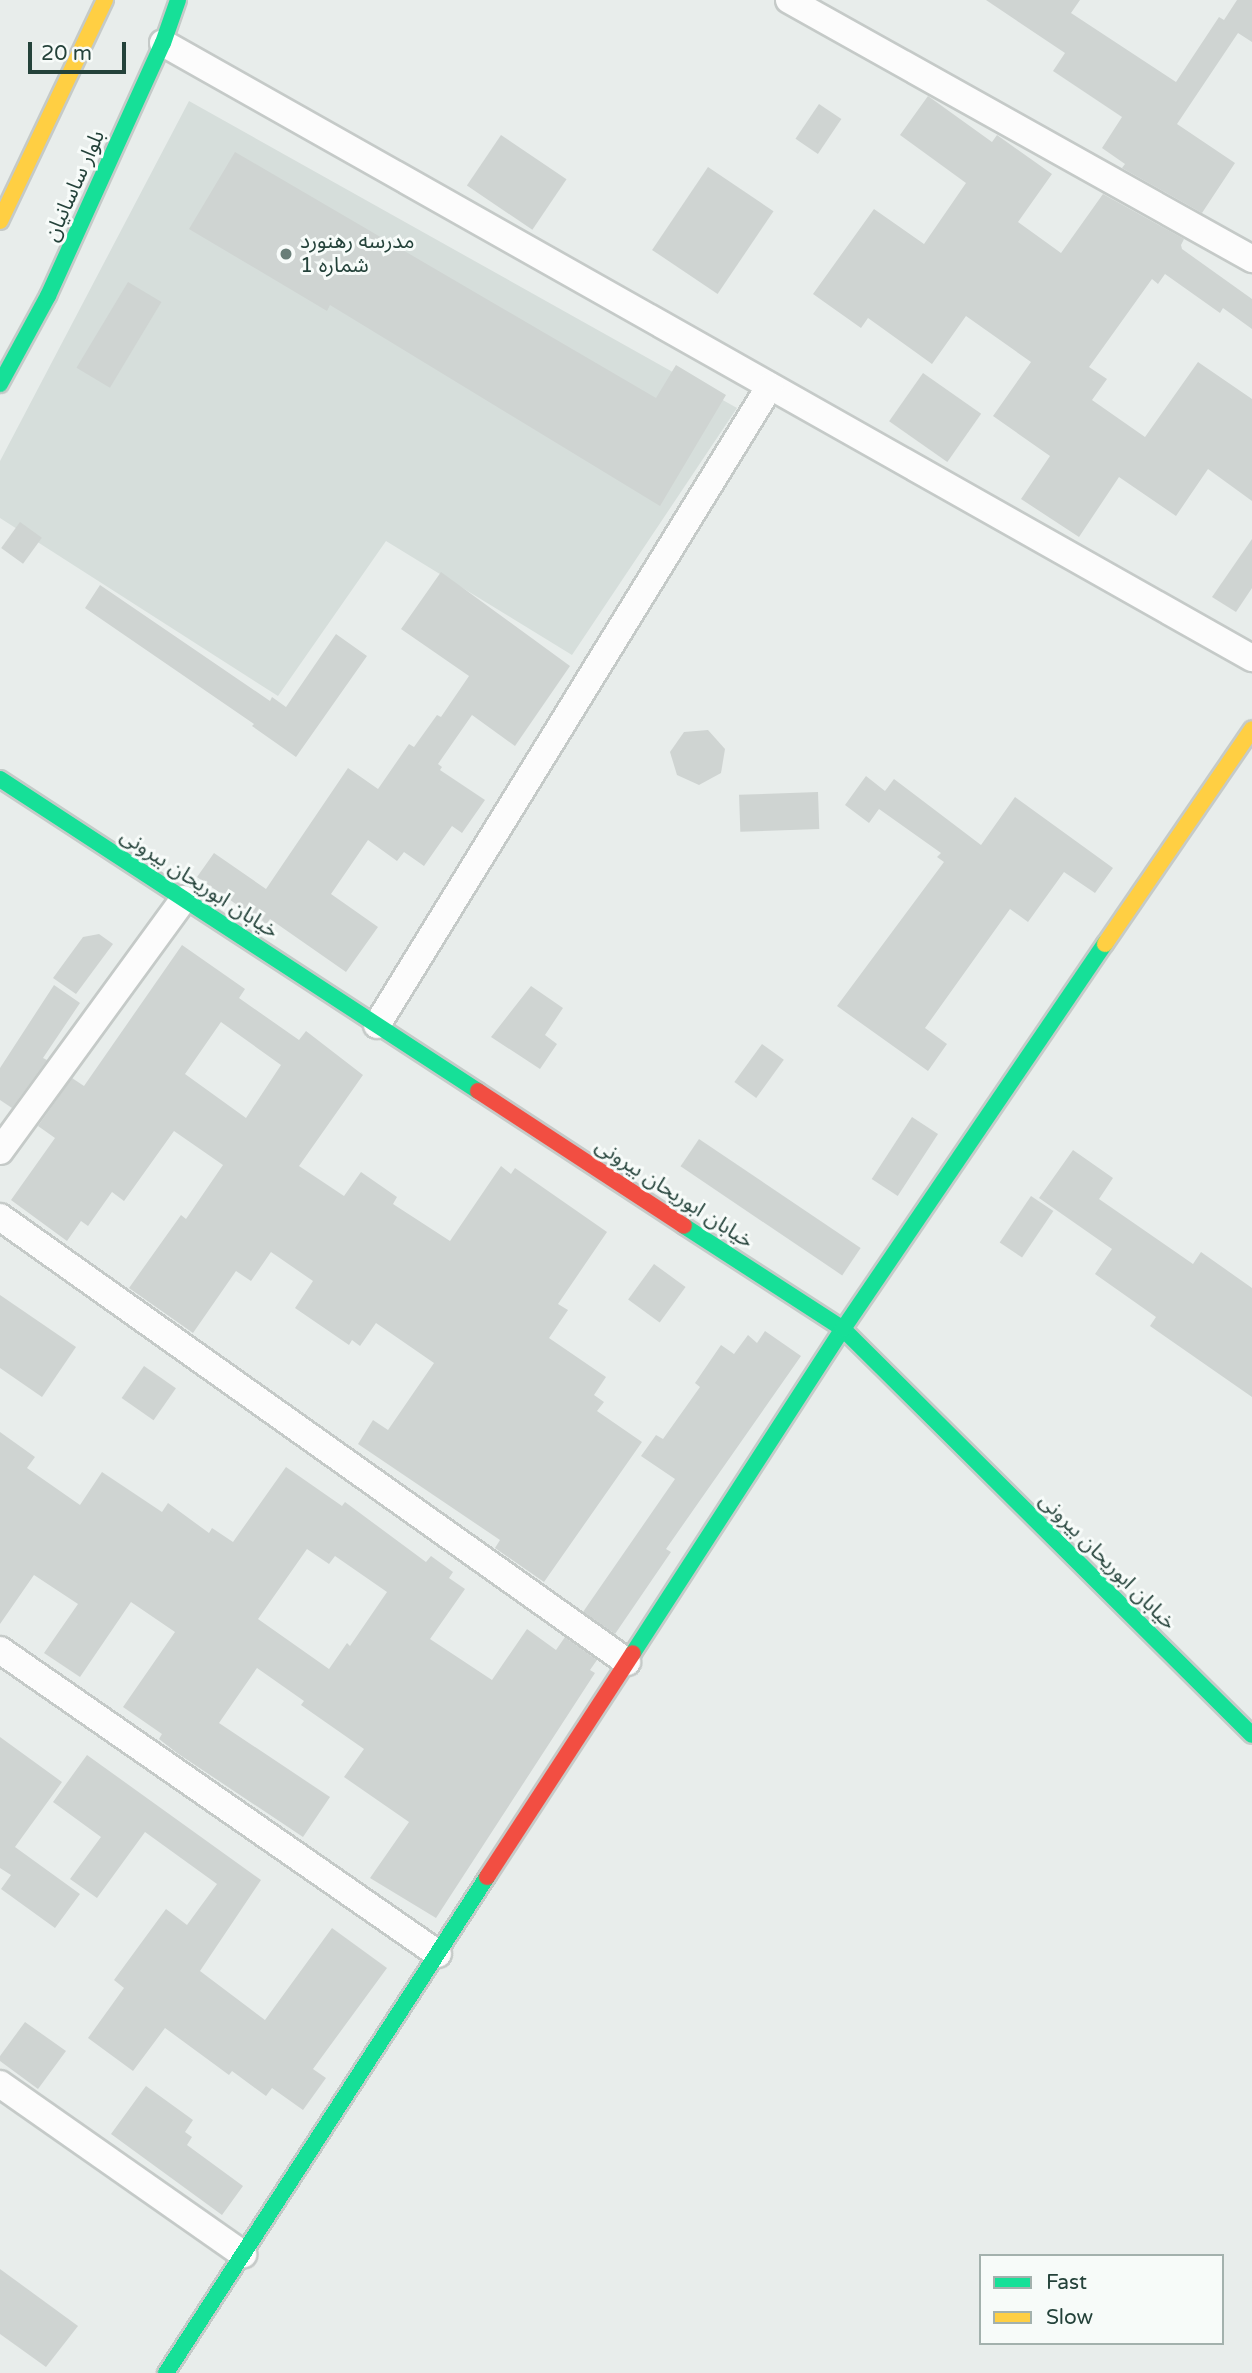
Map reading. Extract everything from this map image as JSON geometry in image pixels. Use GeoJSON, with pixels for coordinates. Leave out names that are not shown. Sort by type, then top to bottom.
{"type":"FeatureCollection","features":[{"type":"Feature","properties":{"kind":"main road"},"geometry":{"type":"LineString","coordinates":[[0,221],[104,0]]}},
{"type":"Feature","properties":{"kind":"main road","name":"بلوار ساسانیان"},"geometry":{"type":"LineString","coordinates":[[0,384],[48,296],[163,43],[178,0]]}},
{"type":"Feature","properties":{"kind":"main road"},"geometry":{"type":"LineString","coordinates":[[166,2373],[843,1329],[1252,729]]}},
{"type":"Feature","properties":{"kind":"main road","name":"خیابان ابوریحان بیرونی"},"geometry":{"type":"LineString","coordinates":[[0,779],[843,1329],[1252,1735]]}},
{"type":"Feature","properties":{"kind":"street"},"geometry":{"type":"LineString","coordinates":[[789,0],[1252,259]]}},
{"type":"Feature","properties":{"kind":"street"},"geometry":{"type":"LineString","coordinates":[[163,43],[1252,658]]}},
{"type":"Feature","properties":{"kind":"street"},"geometry":{"type":"LineString","coordinates":[[377,1025],[770,386]]}},
{"type":"Feature","properties":{"kind":"street"},"geometry":{"type":"LineString","coordinates":[[0,1151],[184,899]]}},
{"type":"Feature","properties":{"kind":"street"},"geometry":{"type":"LineString","coordinates":[[0,1217],[627,1662]]}},
{"type":"Feature","properties":{"kind":"street"},"geometry":{"type":"LineString","coordinates":[[0,1650],[438,1954]]}},
{"type":"Feature","properties":{"kind":"street"},"geometry":{"type":"LineString","coordinates":[[0,2084],[243,2254]]}},
{"type":"Feature","properties":{"kind":"shaded area","name":"مدرسه رهنورد شماره 1"},"geometry":{"type":"Polygon","coordinates":[[[189,101],[737,408],[572,655],[386,541],[278,696],[0,518],[0,461],[189,101]]]}},
{"type":"Feature","properties":{"kind":"building"},"geometry":{"type":"Polygon","coordinates":[[[986,0],[1080,0],[1071,13],[1176,82],[1219,17],[1224,20],[1237,0],[1252,0],[1252,42],[1238,33],[1177,124],[1235,163],[1202,213],[1122,168],[1125,164],[1102,148],[1122,117],[1053,71],[1065,53],[986,0]]]}},
{"type":"Feature","properties":{"kind":"building"},"geometry":{"type":"Polygon","coordinates":[[[928,96],[992,142],[997,135],[1052,174],[1018,222],[1061,253],[1103,194],[1184,239],[1182,249],[1252,299],[1252,329],[1223,308],[1220,313],[1165,274],[1158,284],[1152,279],[1089,367],[1107,379],[1092,400],[1145,437],[1198,362],[1252,399],[1252,501],[1208,469],[1176,516],[1119,477],[1079,537],[1021,499],[1050,456],[993,416],[1031,362],[966,316],[932,364],[868,318],[861,328],[813,294],[874,209],[924,244],[966,183],[900,135],[928,96]]]}},
{"type":"Feature","properties":{"kind":"building"},"geometry":{"type":"Polygon","coordinates":[[[819,104],[841,119],[818,154],[796,139],[819,104]]]}},
{"type":"Feature","properties":{"kind":"building"},"geometry":{"type":"Polygon","coordinates":[[[501,135],[566,179],[532,230],[467,186],[501,135]]]}},
{"type":"Feature","properties":{"kind":"building"},"geometry":{"type":"Polygon","coordinates":[[[235,152],[656,398],[676,365],[726,395],[660,506],[330,305],[327,311],[189,229],[235,152]]]}},
{"type":"Feature","properties":{"kind":"building"},"geometry":{"type":"Polygon","coordinates":[[[708,167],[773,211],[718,294],[652,250],[708,167]]]}},
{"type":"Feature","properties":{"kind":"building"},"geometry":{"type":"Polygon","coordinates":[[[128,282],[161,302],[110,388],[76,368],[128,282]]]}},
{"type":"Feature","properties":{"kind":"building"},"geometry":{"type":"Polygon","coordinates":[[[923,373],[981,414],[947,462],[889,421],[923,373]]]}},
{"type":"Feature","properties":{"kind":"building"},"geometry":{"type":"Polygon","coordinates":[[[20,522],[42,538],[23,564],[1,548],[20,522]]]}},
{"type":"Feature","properties":{"kind":"building"},"geometry":{"type":"Polygon","coordinates":[[[1252,539],[1252,588],[1236,612],[1212,597],[1252,539]]]}},
{"type":"Feature","properties":{"kind":"building"},"geometry":{"type":"Polygon","coordinates":[[[441,572],[570,666],[515,746],[472,715],[438,764],[442,767],[440,770],[485,800],[462,833],[452,826],[424,866],[404,852],[397,861],[368,840],[331,894],[378,927],[346,972],[270,919],[266,925],[197,877],[214,853],[266,889],[348,768],[378,789],[409,744],[414,747],[437,715],[441,717],[469,676],[401,629],[441,572]]]}},
{"type":"Feature","properties":{"kind":"building"},"geometry":{"type":"Polygon","coordinates":[[[100,585],[270,701],[272,697],[286,707],[336,634],[367,656],[296,757],[252,726],[254,724],[85,608],[100,585]]]}},
{"type":"Feature","properties":{"kind":"building"},"geometry":{"type":"Polygon","coordinates":[[[708,730],[725,749],[721,773],[699,785],[677,775],[670,752],[684,732],[708,730]]]}},
{"type":"Feature","properties":{"kind":"building"},"geometry":{"type":"Polygon","coordinates":[[[866,776],[885,791],[894,779],[981,845],[1015,797],[1113,868],[1095,893],[1064,872],[1028,922],[1010,909],[925,1028],[947,1044],[928,1071],[837,1006],[944,862],[937,857],[941,853],[879,809],[869,823],[845,805],[866,776]]]}},
{"type":"Feature","properties":{"kind":"building"},"geometry":{"type":"Polygon","coordinates":[[[818,792],[819,829],[740,832],[739,795],[818,792]]]}},
{"type":"Feature","properties":{"kind":"building"},"geometry":{"type":"Polygon","coordinates":[[[99,934],[113,944],[76,994],[53,978],[83,937],[99,934]]]}},
{"type":"Feature","properties":{"kind":"building"},"geometry":{"type":"Polygon","coordinates":[[[182,945],[245,989],[239,998],[299,1040],[306,1031],[363,1075],[299,1166],[344,1196],[361,1172],[397,1197],[393,1204],[450,1241],[501,1166],[511,1174],[515,1168],[607,1232],[558,1304],[568,1310],[549,1338],[606,1377],[594,1395],[604,1402],[597,1411],[642,1442],[544,1582],[495,1548],[500,1540],[358,1444],[373,1420],[388,1430],[434,1363],[376,1323],[360,1346],[352,1340],[349,1345],[295,1308],[313,1281],[271,1252],[251,1281],[236,1271],[193,1333],[129,1288],[181,1215],[186,1219],[223,1165],[174,1131],[124,1201],[112,1192],[88,1226],[81,1221],[67,1241],[11,1200],[55,1138],[38,1126],[72,1078],[84,1086],[182,945]],[[221,1022],[185,1074],[246,1118],[281,1065],[221,1022]]]}},
{"type":"Feature","properties":{"kind":"building"},"geometry":{"type":"Polygon","coordinates":[[[54,985],[80,1003],[43,1058],[47,1060],[12,1108],[0,1100],[0,1068],[54,985]]]}},
{"type":"Feature","properties":{"kind":"building"},"geometry":{"type":"Polygon","coordinates":[[[531,986],[563,1008],[545,1035],[557,1044],[540,1069],[491,1037],[531,986]]]}},
{"type":"Feature","properties":{"kind":"building"},"geometry":{"type":"Polygon","coordinates":[[[762,1044],[784,1060],[756,1098],[734,1082],[762,1044]]]}},
{"type":"Feature","properties":{"kind":"building"},"geometry":{"type":"Polygon","coordinates":[[[912,1117],[938,1134],[898,1196],[872,1179],[912,1117]]]}},
{"type":"Feature","properties":{"kind":"building"},"geometry":{"type":"Polygon","coordinates":[[[699,1139],[861,1248],[842,1275],[681,1166],[699,1139]]]}},
{"type":"Feature","properties":{"kind":"building"},"geometry":{"type":"Polygon","coordinates":[[[1073,1150],[1113,1178],[1099,1199],[1193,1264],[1201,1252],[1252,1288],[1252,1397],[1150,1326],[1156,1317],[1095,1274],[1112,1249],[1039,1198],[1073,1150]]]}},
{"type":"Feature","properties":{"kind":"building"},"geometry":{"type":"Polygon","coordinates":[[[1031,1196],[1053,1211],[1022,1258],[1000,1242],[1031,1196]]]}},
{"type":"Feature","properties":{"kind":"building"},"geometry":{"type":"Polygon","coordinates":[[[654,1264],[686,1287],[660,1323],[628,1300],[654,1264]]]}},
{"type":"Feature","properties":{"kind":"building"},"geometry":{"type":"Polygon","coordinates":[[[0,1295],[76,1347],[42,1397],[0,1368],[0,1295]]]}},
{"type":"Feature","properties":{"kind":"building"},"geometry":{"type":"Polygon","coordinates":[[[765,1331],[801,1356],[666,1549],[671,1552],[615,1634],[583,1612],[675,1479],[641,1456],[656,1435],[663,1439],[700,1387],[695,1383],[721,1345],[734,1354],[748,1335],[757,1343],[765,1331]]]}},
{"type":"Feature","properties":{"kind":"building"},"geometry":{"type":"Polygon","coordinates":[[[144,1366],[176,1388],[154,1420],[122,1398],[144,1366]]]}},
{"type":"Feature","properties":{"kind":"building"},"geometry":{"type":"Polygon","coordinates":[[[0,1432],[35,1457],[27,1468],[80,1505],[102,1472],[162,1512],[168,1503],[209,1533],[212,1528],[233,1542],[286,1467],[342,1506],[345,1502],[426,1562],[431,1556],[453,1572],[449,1578],[465,1589],[430,1639],[492,1680],[527,1629],[556,1650],[565,1637],[597,1660],[590,1670],[595,1673],[436,1918],[370,1878],[409,1822],[344,1777],[364,1749],[301,1705],[304,1701],[257,1668],[219,1723],[330,1797],[303,1837],[177,1753],[159,1739],[162,1734],[123,1707],[175,1632],[131,1602],[80,1677],[44,1653],[78,1604],[34,1575],[0,1624],[0,1432]],[[307,1549],[258,1619],[329,1669],[347,1643],[350,1646],[387,1592],[335,1556],[329,1564],[307,1549]]]}},
{"type":"Feature","properties":{"kind":"building"},"geometry":{"type":"Polygon","coordinates":[[[0,1737],[62,1782],[15,1847],[80,1894],[55,1928],[1,1889],[11,1875],[0,1868],[0,1737]]]}},
{"type":"Feature","properties":{"kind":"building"},"geometry":{"type":"Polygon","coordinates":[[[87,1755],[261,1880],[200,1971],[265,2020],[332,1928],[387,1968],[313,2069],[326,2078],[303,2110],[272,2088],[266,2096],[232,2071],[229,2075],[165,2028],[133,2071],[88,2038],[124,1988],[114,1980],[166,1909],[187,1925],[217,1884],[145,1832],[97,1898],[70,1879],[101,1837],[53,1802],[87,1755]]]}},
{"type":"Feature","properties":{"kind":"building"},"geometry":{"type":"Polygon","coordinates":[[[25,2022],[66,2051],[38,2089],[0,2061],[0,2056],[25,2022]]]}},
{"type":"Feature","properties":{"kind":"building"},"geometry":{"type":"Polygon","coordinates":[[[146,2086],[193,2120],[185,2132],[192,2137],[187,2145],[243,2186],[222,2215],[111,2134],[146,2086]]]}},
{"type":"Feature","properties":{"kind":"building"},"geometry":{"type":"Polygon","coordinates":[[[0,2269],[78,2326],[46,2367],[0,2334],[0,2269]]]}},
{"type":"Feature","properties":{"kind":"traffic: fast"},"geometry":{"type":"LineString","coordinates":[[0,384],[48,296],[163,43],[178,0]]}},
{"type":"Feature","properties":{"kind":"traffic: fast"},"geometry":{"type":"LineString","coordinates":[[0,779],[478,1091]]}},
{"type":"Feature","properties":{"kind":"traffic: fast"},"geometry":{"type":"LineString","coordinates":[[633,1653],[843,1329],[1105,944]]}},
{"type":"Feature","properties":{"kind":"traffic: fast"},"geometry":{"type":"LineString","coordinates":[[684,1226],[843,1329],[1252,1735]]}},
{"type":"Feature","properties":{"kind":"traffic: fast"},"geometry":{"type":"LineString","coordinates":[[166,2373],[487,1877]]}},
{"type":"Feature","properties":{"kind":"traffic: slow"},"geometry":{"type":"LineString","coordinates":[[0,221],[105,0]]}},
{"type":"Feature","properties":{"kind":"traffic: slow"},"geometry":{"type":"LineString","coordinates":[[1105,944],[1252,729]]}},
{"type":"Feature","properties":{"kind":"traffic: jam"},"geometry":{"type":"LineString","coordinates":[[478,1091],[684,1226]]}},
{"type":"Feature","properties":{"kind":"traffic: jam"},"geometry":{"type":"LineString","coordinates":[[487,1877],[633,1653]]}},
{"type":"Feature","properties":{"kind":"place","name":"مدرسه رهنورد شماره 1"},"geometry":{"type":"Point","coordinates":[286,254]}}]}
